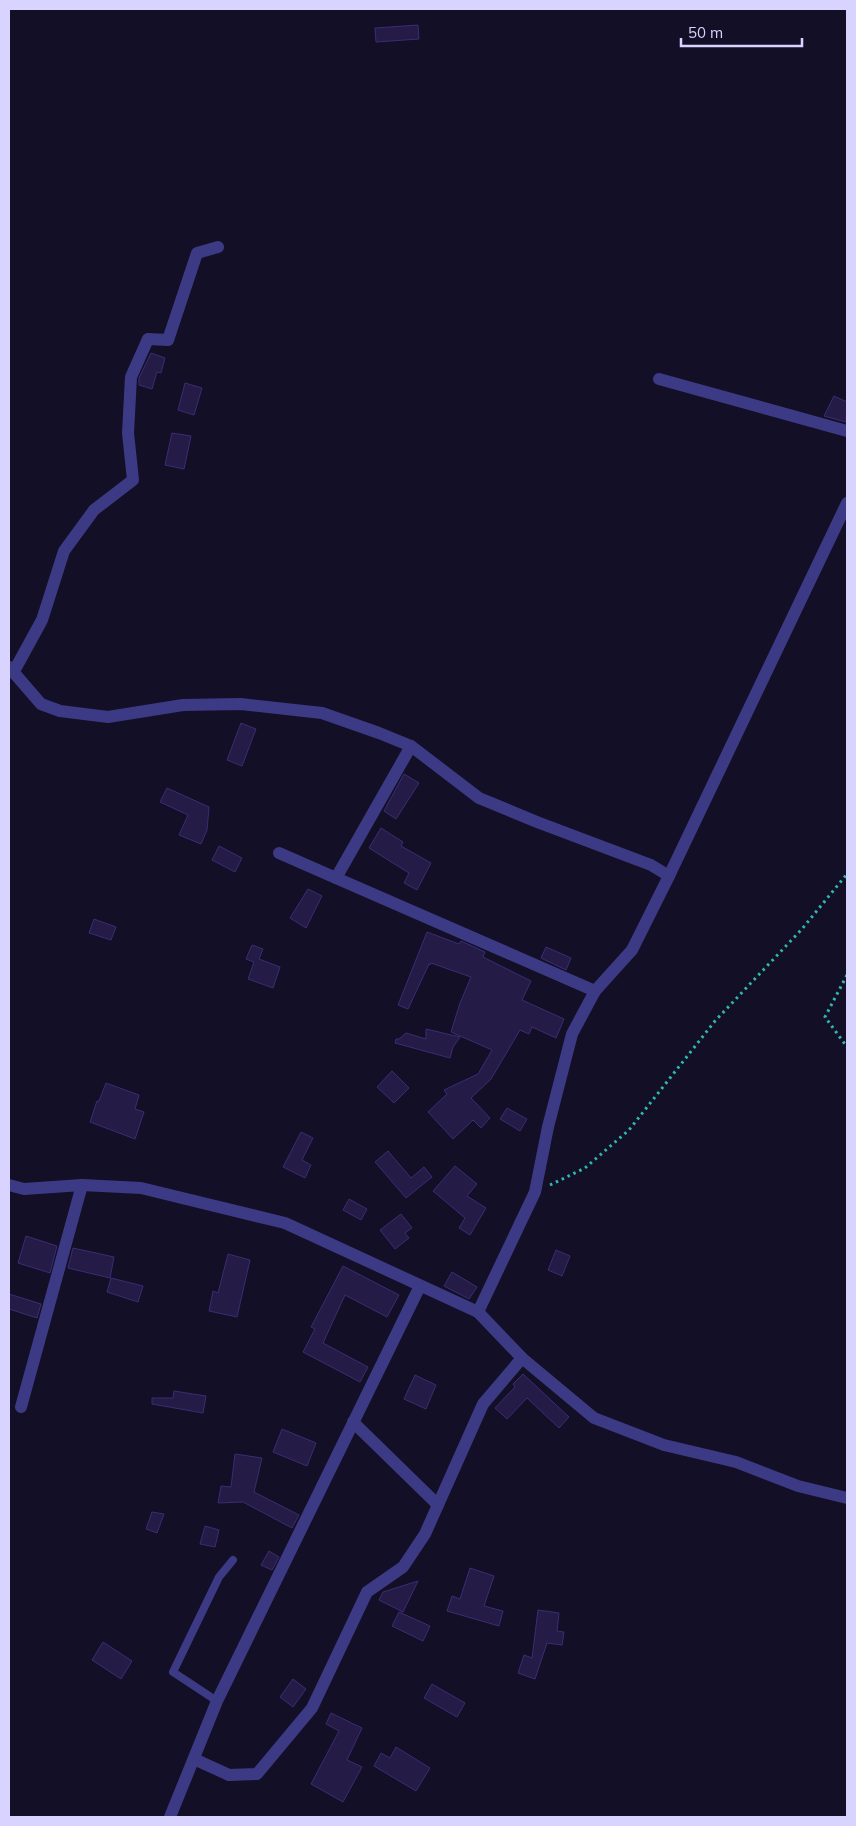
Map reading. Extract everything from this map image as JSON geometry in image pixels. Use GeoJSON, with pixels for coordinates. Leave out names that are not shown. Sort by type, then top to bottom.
{"type":"FeatureCollection","features":[{"type":"Feature","properties":{"kind":"street"},"geometry":{"type":"LineString","coordinates":[[218,247],[197,253],[168,340],[148,339],[131,377],[128,433],[133,480],[94,510],[64,551],[42,620],[11,670],[41,704],[60,711],[108,717],[183,705],[241,704],[322,713],[411,746],[479,798],[651,865],[669,876]]}},
{"type":"Feature","properties":{"kind":"street"},"geometry":{"type":"LineString","coordinates":[[659,379],[847,431]]}},
{"type":"Feature","properties":{"kind":"street"},"geometry":{"type":"LineString","coordinates":[[478,1312],[536,1192],[548,1127],[572,1034],[595,991],[632,950],[847,503]]}},
{"type":"Feature","properties":{"kind":"street"},"geometry":{"type":"LineString","coordinates":[[336,878],[411,746]]}},
{"type":"Feature","properties":{"kind":"street"},"geometry":{"type":"LineString","coordinates":[[278,853],[595,991]]}},
{"type":"Feature","properties":{"kind":"street"},"geometry":{"type":"LineString","coordinates":[[9,1185],[24,1189],[82,1185],[141,1188],[285,1223],[478,1312],[522,1358],[594,1418],[664,1445],[736,1462],[798,1486],[847,1498]]}},
{"type":"Feature","properties":{"kind":"street"},"geometry":{"type":"LineString","coordinates":[[21,1407],[82,1185]]}},
{"type":"Feature","properties":{"kind":"street"},"geometry":{"type":"LineString","coordinates":[[170,1817],[217,1701],[420,1286]]}},
{"type":"Feature","properties":{"kind":"street"},"geometry":{"type":"LineString","coordinates":[[194,1759],[229,1775],[257,1774],[312,1708],[367,1592],[403,1567],[425,1534],[483,1404],[522,1358]]}},
{"type":"Feature","properties":{"kind":"street"},"geometry":{"type":"LineString","coordinates":[[353,1422],[438,1505]]}},
{"type":"Feature","properties":{"kind":"lane"},"geometry":{"type":"LineString","coordinates":[[217,1701],[174,1672],[219,1577],[233,1560]]}},
{"type":"Feature","properties":{"kind":"path"},"geometry":{"type":"LineString","coordinates":[[536,1192],[585,1168],[629,1130],[715,1021],[802,929],[847,874]]}},
{"type":"Feature","properties":{"kind":"path"},"geometry":{"type":"LineString","coordinates":[[847,975],[826,1017],[847,1047]]}},
{"type":"Feature","properties":{"kind":"building"},"geometry":{"type":"Polygon","coordinates":[[[418,25],[419,39],[376,42],[375,28],[418,25]]]}},
{"type":"Feature","properties":{"kind":"building"},"geometry":{"type":"Polygon","coordinates":[[[151,353],[165,358],[161,373],[157,372],[152,389],[139,385],[139,378],[151,353]]]}},
{"type":"Feature","properties":{"kind":"building"},"geometry":{"type":"Polygon","coordinates":[[[185,383],[202,388],[194,415],[178,410],[185,383]]]}},
{"type":"Feature","properties":{"kind":"building"},"geometry":{"type":"Polygon","coordinates":[[[834,396],[847,402],[846,422],[824,416],[834,396]]]}},
{"type":"Feature","properties":{"kind":"building"},"geometry":{"type":"Polygon","coordinates":[[[172,433],[191,436],[184,469],[165,465],[172,433]]]}},
{"type":"Feature","properties":{"kind":"building"},"geometry":{"type":"Polygon","coordinates":[[[241,723],[256,729],[242,766],[227,760],[241,723]]]}},
{"type":"Feature","properties":{"kind":"building"},"geometry":{"type":"Polygon","coordinates":[[[404,774],[419,783],[396,819],[384,811],[404,774]]]}},
{"type":"Feature","properties":{"kind":"building"},"geometry":{"type":"Polygon","coordinates":[[[167,788],[209,807],[207,830],[201,844],[179,835],[188,815],[160,802],[167,788]]]}},
{"type":"Feature","properties":{"kind":"building"},"geometry":{"type":"Polygon","coordinates":[[[381,828],[403,842],[401,846],[431,863],[417,890],[404,883],[409,873],[369,848],[381,828]]]}},
{"type":"Feature","properties":{"kind":"building"},"geometry":{"type":"Polygon","coordinates":[[[219,846],[242,858],[235,872],[212,860],[219,846]]]}},
{"type":"Feature","properties":{"kind":"building"},"geometry":{"type":"Polygon","coordinates":[[[308,889],[322,896],[306,928],[290,918],[308,889]]]}},
{"type":"Feature","properties":{"kind":"building"},"geometry":{"type":"Polygon","coordinates":[[[94,919],[116,927],[111,940],[89,933],[94,919]]]}},
{"type":"Feature","properties":{"kind":"building"},"geometry":{"type":"Polygon","coordinates":[[[427,932],[459,944],[461,941],[485,952],[483,957],[531,981],[522,1000],[564,1019],[556,1038],[532,1027],[529,1034],[520,1030],[491,1079],[471,1098],[490,1118],[481,1128],[473,1120],[453,1139],[428,1112],[447,1094],[444,1090],[478,1074],[492,1050],[451,1032],[471,977],[431,963],[408,1009],[398,1005],[427,932]]]}},
{"type":"Feature","properties":{"kind":"building"},"geometry":{"type":"Polygon","coordinates":[[[252,945],[263,949],[259,959],[280,967],[273,988],[248,979],[254,962],[246,959],[252,945]]]}},
{"type":"Feature","properties":{"kind":"building"},"geometry":{"type":"Polygon","coordinates":[[[546,947],[571,958],[566,970],[541,958],[546,947]]]}},
{"type":"Feature","properties":{"kind":"building"},"geometry":{"type":"Polygon","coordinates":[[[426,1029],[460,1037],[453,1047],[450,1058],[395,1043],[396,1039],[399,1039],[406,1033],[426,1039],[426,1029]]]}},
{"type":"Feature","properties":{"kind":"building"},"geometry":{"type":"Polygon","coordinates":[[[392,1071],[409,1088],[394,1103],[377,1087],[392,1071]]]}},
{"type":"Feature","properties":{"kind":"building"},"geometry":{"type":"Polygon","coordinates":[[[106,1083],[139,1095],[135,1109],[144,1112],[135,1139],[90,1122],[106,1083]]]}},
{"type":"Feature","properties":{"kind":"building"},"geometry":{"type":"Polygon","coordinates":[[[507,1108],[527,1119],[520,1131],[500,1119],[507,1108]]]}},
{"type":"Feature","properties":{"kind":"building"},"geometry":{"type":"Polygon","coordinates":[[[301,1132],[313,1138],[302,1160],[311,1165],[305,1178],[283,1167],[301,1132]]]}},
{"type":"Feature","properties":{"kind":"building"},"geometry":{"type":"Polygon","coordinates":[[[388,1151],[411,1178],[424,1167],[432,1177],[406,1198],[375,1162],[388,1151]]]}},
{"type":"Feature","properties":{"kind":"building"},"geometry":{"type":"Polygon","coordinates":[[[455,1166],[477,1184],[467,1196],[486,1208],[470,1235],[459,1228],[465,1218],[433,1191],[455,1166]]]}},
{"type":"Feature","properties":{"kind":"building"},"geometry":{"type":"Polygon","coordinates":[[[349,1199],[367,1209],[361,1220],[343,1210],[349,1199]]]}},
{"type":"Feature","properties":{"kind":"building"},"geometry":{"type":"Polygon","coordinates":[[[401,1214],[412,1228],[405,1233],[409,1238],[395,1249],[380,1230],[401,1214]]]}},
{"type":"Feature","properties":{"kind":"building"},"geometry":{"type":"Polygon","coordinates":[[[26,1236],[57,1246],[50,1273],[18,1263],[26,1236]]]}},
{"type":"Feature","properties":{"kind":"building"},"geometry":{"type":"Polygon","coordinates":[[[73,1248],[114,1257],[110,1278],[68,1268],[73,1248]]]}},
{"type":"Feature","properties":{"kind":"building"},"geometry":{"type":"Polygon","coordinates":[[[556,1250],[570,1256],[562,1276],[548,1270],[556,1250]]]}},
{"type":"Feature","properties":{"kind":"building"},"geometry":{"type":"Polygon","coordinates":[[[228,1254],[250,1260],[237,1317],[209,1311],[213,1291],[218,1293],[228,1254]]]}},
{"type":"Feature","properties":{"kind":"building"},"geometry":{"type":"Polygon","coordinates":[[[343,1266],[399,1295],[387,1317],[345,1295],[323,1343],[368,1367],[360,1382],[303,1352],[315,1329],[311,1327],[343,1266]]]}},
{"type":"Feature","properties":{"kind":"building"},"geometry":{"type":"Polygon","coordinates":[[[452,1272],[477,1287],[469,1299],[444,1286],[452,1272]]]}},
{"type":"Feature","properties":{"kind":"building"},"geometry":{"type":"Polygon","coordinates":[[[111,1278],[143,1286],[138,1302],[107,1292],[111,1278]]]}},
{"type":"Feature","properties":{"kind":"building"},"geometry":{"type":"Polygon","coordinates":[[[9,1294],[41,1304],[37,1318],[9,1309],[9,1294]]]}},
{"type":"Feature","properties":{"kind":"building"},"geometry":{"type":"Polygon","coordinates":[[[523,1374],[569,1417],[559,1428],[527,1398],[507,1419],[495,1408],[515,1387],[513,1384],[523,1374]]]}},
{"type":"Feature","properties":{"kind":"building"},"geometry":{"type":"Polygon","coordinates":[[[415,1375],[436,1385],[426,1409],[404,1399],[415,1375]]]}},
{"type":"Feature","properties":{"kind":"building"},"geometry":{"type":"Polygon","coordinates":[[[174,1391],[206,1396],[203,1413],[152,1404],[152,1398],[173,1398],[174,1391]]]}},
{"type":"Feature","properties":{"kind":"building"},"geometry":{"type":"Polygon","coordinates":[[[282,1429],[316,1443],[307,1466],[273,1452],[282,1429]]]}},
{"type":"Feature","properties":{"kind":"building"},"geometry":{"type":"Polygon","coordinates":[[[235,1454],[262,1458],[254,1492],[299,1515],[292,1528],[243,1502],[218,1503],[221,1486],[231,1487],[235,1454]]]}},
{"type":"Feature","properties":{"kind":"building"},"geometry":{"type":"Polygon","coordinates":[[[152,1512],[164,1514],[157,1533],[146,1529],[152,1512]]]}},
{"type":"Feature","properties":{"kind":"building"},"geometry":{"type":"Polygon","coordinates":[[[205,1526],[219,1530],[215,1547],[200,1544],[205,1526]]]}},
{"type":"Feature","properties":{"kind":"building"},"geometry":{"type":"Polygon","coordinates":[[[269,1551],[279,1557],[272,1570],[261,1565],[269,1551]]]}},
{"type":"Feature","properties":{"kind":"building"},"geometry":{"type":"Polygon","coordinates":[[[470,1568],[494,1576],[484,1606],[503,1611],[499,1626],[447,1611],[452,1596],[460,1599],[470,1568]]]}},
{"type":"Feature","properties":{"kind":"building"},"geometry":{"type":"Polygon","coordinates":[[[418,1581],[403,1612],[379,1600],[383,1592],[418,1581]]]}},
{"type":"Feature","properties":{"kind":"building"},"geometry":{"type":"Polygon","coordinates":[[[538,1610],[559,1613],[557,1631],[564,1632],[562,1645],[547,1643],[535,1679],[518,1673],[524,1655],[532,1658],[538,1610]]]}},
{"type":"Feature","properties":{"kind":"building"},"geometry":{"type":"Polygon","coordinates":[[[399,1612],[430,1626],[423,1641],[392,1626],[399,1612]]]}},
{"type":"Feature","properties":{"kind":"building"},"geometry":{"type":"Polygon","coordinates":[[[103,1642],[132,1661],[121,1679],[92,1660],[103,1642]]]}},
{"type":"Feature","properties":{"kind":"building"},"geometry":{"type":"Polygon","coordinates":[[[293,1679],[306,1689],[293,1707],[280,1697],[293,1679]]]}},
{"type":"Feature","properties":{"kind":"building"},"geometry":{"type":"Polygon","coordinates":[[[432,1684],[465,1703],[457,1717],[424,1698],[432,1684]]]}},
{"type":"Feature","properties":{"kind":"building"},"geometry":{"type":"Polygon","coordinates":[[[331,1713],[362,1728],[347,1760],[362,1767],[343,1802],[311,1784],[339,1731],[326,1724],[331,1713]]]}},
{"type":"Feature","properties":{"kind":"building"},"geometry":{"type":"Polygon","coordinates":[[[396,1747],[430,1768],[416,1791],[374,1766],[381,1753],[390,1758],[396,1747]]]}}]}
